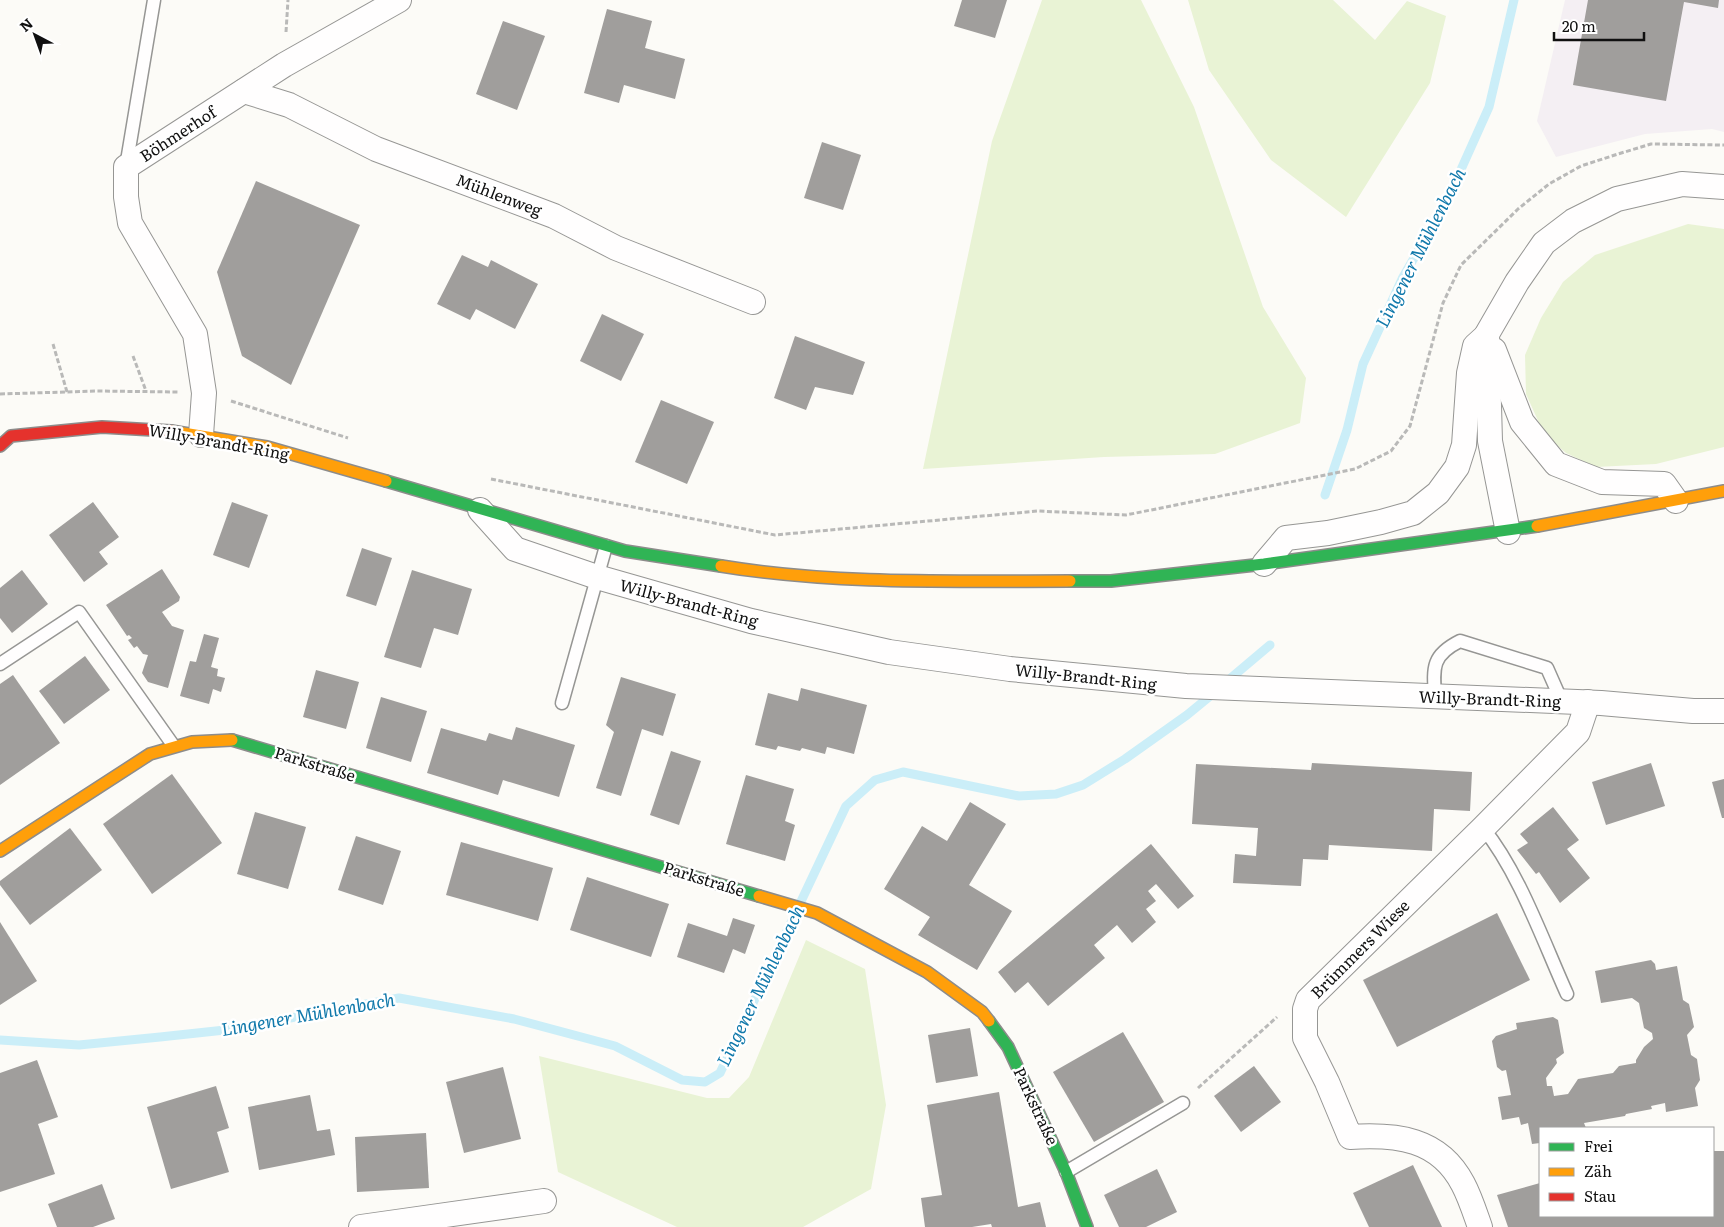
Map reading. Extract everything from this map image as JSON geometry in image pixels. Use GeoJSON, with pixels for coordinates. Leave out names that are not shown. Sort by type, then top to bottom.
{"type":"FeatureCollection","features":[{"type":"Feature","properties":{"kind":"main road","name":"Willy-Brandt-Ring"},"geometry":{"type":"LineString","coordinates":[[11,436],[102,427],[152,428],[201,435],[267,447],[625,551],[750,571],[831,578],[910,581],[1112,581],[1264,564],[1508,532],[1724,491]]}},
{"type":"Feature","properties":{"kind":"main road"},"geometry":{"type":"LineString","coordinates":[[0,429],[11,436],[0,446]]}},
{"type":"Feature","properties":{"kind":"main road","name":"Parkstraße"},"geometry":{"type":"LineString","coordinates":[[0,851],[131,765],[172,745],[214,738],[236,740],[817,913],[927,972],[982,1012],[1008,1047],[1066,1172],[1087,1227]]}},
{"type":"Feature","properties":{"kind":"street","name":"Böhmerhof"},"geometry":{"type":"LineString","coordinates":[[201,435],[204,392],[195,334],[130,222],[126,197],[126,166],[284,65],[399,0]]}},
{"type":"Feature","properties":{"kind":"street","name":"Mühlenweg"},"geometry":{"type":"LineString","coordinates":[[244,91],[289,105],[376,149],[554,216],[616,248],[752,302]]}},
{"type":"Feature","properties":{"kind":"street"},"geometry":{"type":"LineString","coordinates":[[1264,564],[1286,538],[1328,533],[1413,513],[1438,493],[1457,467],[1464,445],[1469,373],[1475,346],[1488,334],[1517,282],[1544,243],[1572,221],[1617,199],[1682,184],[1724,188]]}},
{"type":"Feature","properties":{"kind":"street"},"geometry":{"type":"LineString","coordinates":[[1488,334],[1522,422],[1556,464],[1602,482],[1664,484],[1676,501]]}},
{"type":"Feature","properties":{"kind":"street"},"geometry":{"type":"LineString","coordinates":[[1488,334],[1490,441],[1508,532]]}},
{"type":"Feature","properties":{"kind":"street","name":"Willy-Brandt-Ring"},"geometry":{"type":"LineString","coordinates":[[480,510],[515,549],[597,577],[751,621],[889,652],[1010,670],[1186,686],[1588,702],[1693,711],[1724,711]]}},
{"type":"Feature","properties":{"kind":"street","name":"Brümmers Wiese"},"geometry":{"type":"LineString","coordinates":[[1480,1227],[1463,1184],[1450,1164],[1426,1145],[1411,1140],[1374,1136],[1350,1137],[1327,1082],[1305,1038],[1305,1009],[1308,1000],[1484,828],[1578,732],[1588,702]]}},
{"type":"Feature","properties":{"kind":"street"},"geometry":{"type":"LineString","coordinates":[[361,1227],[544,1201]]}},
{"type":"Feature","properties":{"kind":"lane"},"geometry":{"type":"LineString","coordinates":[[126,166],[154,0]]}},
{"type":"Feature","properties":{"kind":"lane"},"geometry":{"type":"LineString","coordinates":[[562,703],[606,546]]}},
{"type":"Feature","properties":{"kind":"lane"},"geometry":{"type":"LineString","coordinates":[[0,664],[79,612],[172,745]]}},
{"type":"Feature","properties":{"kind":"lane"},"geometry":{"type":"LineString","coordinates":[[1435,696],[1433,668],[1444,649],[1460,641],[1547,668],[1562,702]]}},
{"type":"Feature","properties":{"kind":"lane"},"geometry":{"type":"LineString","coordinates":[[1484,828],[1495,842],[1517,884],[1567,994]]}},
{"type":"Feature","properties":{"kind":"lane"},"geometry":{"type":"LineString","coordinates":[[1066,1172],[1183,1103]]}},
{"type":"Feature","properties":{"kind":"path"},"geometry":{"type":"LineString","coordinates":[[54,344],[67,392]]}},
{"type":"Feature","properties":{"kind":"path"},"geometry":{"type":"LineString","coordinates":[[133,356],[146,392]]}},
{"type":"Feature","properties":{"kind":"path"},"geometry":{"type":"LineString","coordinates":[[0,394],[204,392],[351,439]]}},
{"type":"Feature","properties":{"kind":"path"},"geometry":{"type":"LineString","coordinates":[[482,478],[774,535],[1038,511],[1126,515],[1355,469]]}},
{"type":"Feature","properties":{"kind":"path"},"geometry":{"type":"LineString","coordinates":[[1183,1103],[1284,1010],[1308,1000]]}},
{"type":"Feature","properties":{"kind":"shaded area"},"geometry":{"type":"Polygon","coordinates":[[[1565,0],[1724,0],[1724,132],[1712,129],[1645,134],[1556,157],[1537,121],[1565,0]]]}},
{"type":"Feature","properties":{"kind":"green space"},"geometry":{"type":"Polygon","coordinates":[[[1042,0],[1141,0],[1194,107],[1263,307],[1306,378],[1300,423],[1215,454],[1104,457],[923,469],[992,141],[1042,0]]]}},
{"type":"Feature","properties":{"kind":"green space"},"geometry":{"type":"Polygon","coordinates":[[[1188,0],[1333,0],[1375,40],[1407,1],[1446,16],[1430,83],[1346,217],[1271,160],[1209,70],[1188,0]]]}},
{"type":"Feature","properties":{"kind":"green space"},"geometry":{"type":"Polygon","coordinates":[[[1688,224],[1724,229],[1724,447],[1656,464],[1596,467],[1566,453],[1544,434],[1526,394],[1525,355],[1541,318],[1563,282],[1595,255],[1688,224]]]}},
{"type":"Feature","properties":{"kind":"green space"},"geometry":{"type":"Polygon","coordinates":[[[806,940],[865,969],[886,1105],[871,1189],[803,1227],[677,1227],[558,1172],[539,1056],[707,1098],[729,1098],[749,1077],[806,940]]]}},
{"type":"Feature","properties":{"kind":"building"},"geometry":{"type":"Polygon","coordinates":[[[962,0],[1007,0],[995,38],[954,26],[962,0]]]}},
{"type":"Feature","properties":{"kind":"building"},"geometry":{"type":"Polygon","coordinates":[[[1588,0],[1719,0],[1718,8],[1684,2],[1666,101],[1573,85],[1588,0]]]}},
{"type":"Feature","properties":{"kind":"building"},"geometry":{"type":"Polygon","coordinates":[[[607,9],[652,21],[645,48],[685,59],[675,99],[624,85],[619,103],[584,93],[607,9]]]}},
{"type":"Feature","properties":{"kind":"building"},"geometry":{"type":"Polygon","coordinates":[[[503,21],[545,36],[517,110],[476,94],[503,21]]]}},
{"type":"Feature","properties":{"kind":"building"},"geometry":{"type":"Polygon","coordinates":[[[822,142],[861,155],[843,210],[804,198],[822,142]]]}},
{"type":"Feature","properties":{"kind":"building"},"geometry":{"type":"Polygon","coordinates":[[[256,181],[360,225],[291,385],[242,356],[217,272],[256,181]]]}},
{"type":"Feature","properties":{"kind":"building"},"geometry":{"type":"Polygon","coordinates":[[[462,255],[488,267],[491,260],[538,284],[515,329],[476,309],[470,320],[437,304],[462,255]]]}},
{"type":"Feature","properties":{"kind":"building"},"geometry":{"type":"Polygon","coordinates":[[[602,314],[644,334],[621,381],[580,361],[602,314]]]}},
{"type":"Feature","properties":{"kind":"building"},"geometry":{"type":"Polygon","coordinates":[[[795,336],[865,362],[853,395],[815,387],[806,410],[774,398],[795,336]]]}},
{"type":"Feature","properties":{"kind":"building"},"geometry":{"type":"Polygon","coordinates":[[[661,400],[714,422],[687,484],[635,462],[661,400]]]}},
{"type":"Feature","properties":{"kind":"building"},"geometry":{"type":"Polygon","coordinates":[[[93,502],[119,537],[99,552],[108,564],[84,582],[49,535],[93,502]]]}},
{"type":"Feature","properties":{"kind":"building"},"geometry":{"type":"Polygon","coordinates":[[[232,502],[268,515],[249,568],[213,555],[232,502]]]}},
{"type":"Feature","properties":{"kind":"building"},"geometry":{"type":"Polygon","coordinates":[[[362,548],[392,558],[376,606],[346,596],[362,548]]]}},
{"type":"Feature","properties":{"kind":"building"},"geometry":{"type":"Polygon","coordinates":[[[162,569],[180,597],[179,601],[162,612],[172,626],[184,630],[168,688],[148,682],[142,673],[148,655],[143,654],[137,646],[134,648],[128,640],[132,638],[129,635],[127,636],[106,605],[162,569]]]}},
{"type":"Feature","properties":{"kind":"building"},"geometry":{"type":"Polygon","coordinates":[[[22,570],[48,604],[12,633],[0,618],[0,588],[22,570]]]}},
{"type":"Feature","properties":{"kind":"building"},"geometry":{"type":"Polygon","coordinates":[[[412,570],[472,589],[458,635],[434,628],[421,668],[384,657],[412,570]]]}},
{"type":"Feature","properties":{"kind":"building"},"geometry":{"type":"Polygon","coordinates":[[[204,634],[219,638],[211,667],[218,669],[217,676],[225,678],[221,692],[213,689],[209,704],[180,696],[190,661],[196,662],[204,634]]]}},
{"type":"Feature","properties":{"kind":"building"},"geometry":{"type":"Polygon","coordinates":[[[85,656],[110,690],[64,724],[39,691],[85,656]]]}},
{"type":"Feature","properties":{"kind":"building"},"geometry":{"type":"Polygon","coordinates":[[[316,670],[359,682],[346,729],[303,717],[316,670]]]}},
{"type":"Feature","properties":{"kind":"building"},"geometry":{"type":"Polygon","coordinates":[[[13,675],[60,743],[0,785],[0,684],[13,675]]]}},
{"type":"Feature","properties":{"kind":"building"},"geometry":{"type":"Polygon","coordinates":[[[621,677],[676,694],[663,736],[642,729],[621,796],[596,788],[614,732],[606,725],[621,677]]]}},
{"type":"Feature","properties":{"kind":"building"},"geometry":{"type":"Polygon","coordinates":[[[801,688],[867,705],[854,754],[827,747],[825,754],[802,748],[800,751],[778,746],[776,750],[755,745],[768,693],[798,701],[801,688]]]}},
{"type":"Feature","properties":{"kind":"building"},"geometry":{"type":"Polygon","coordinates":[[[381,697],[427,711],[411,762],[366,748],[381,697]]]}},
{"type":"Feature","properties":{"kind":"building"},"geometry":{"type":"Polygon","coordinates":[[[516,727],[575,745],[559,797],[503,780],[498,795],[427,773],[441,728],[486,741],[489,733],[512,740],[516,727]]]}},
{"type":"Feature","properties":{"kind":"building"},"geometry":{"type":"Polygon","coordinates":[[[671,751],[701,761],[679,825],[650,815],[671,751]]]}},
{"type":"Feature","properties":{"kind":"building"},"geometry":{"type":"Polygon","coordinates":[[[1312,763],[1472,772],[1470,811],[1434,809],[1432,851],[1329,845],[1328,860],[1303,859],[1301,886],[1233,883],[1235,854],[1256,856],[1258,828],[1192,824],[1196,764],[1311,770],[1312,763]]]}},
{"type":"Feature","properties":{"kind":"building"},"geometry":{"type":"Polygon","coordinates":[[[1651,763],[1665,806],[1606,825],[1592,782],[1651,763]]]}},
{"type":"Feature","properties":{"kind":"building"},"geometry":{"type":"Polygon","coordinates":[[[172,774],[222,843],[152,894],[103,824],[172,774]]]}},
{"type":"Feature","properties":{"kind":"building"},"geometry":{"type":"Polygon","coordinates":[[[746,775],[794,789],[785,821],[795,825],[785,861],[726,844],[746,775]]]}},
{"type":"Feature","properties":{"kind":"building"},"geometry":{"type":"Polygon","coordinates":[[[1724,779],[1724,818],[1722,818],[1712,782],[1724,779]]]}},
{"type":"Feature","properties":{"kind":"building"},"geometry":{"type":"Polygon","coordinates":[[[970,802],[1006,824],[969,885],[1012,911],[977,970],[918,935],[930,917],[884,889],[922,826],[947,841],[970,802]]]}},
{"type":"Feature","properties":{"kind":"building"},"geometry":{"type":"Polygon","coordinates":[[[1553,807],[1579,840],[1567,849],[1590,878],[1560,903],[1539,872],[1536,874],[1517,850],[1528,843],[1520,834],[1553,807]]]}},
{"type":"Feature","properties":{"kind":"building"},"geometry":{"type":"Polygon","coordinates":[[[255,812],[306,827],[288,889],[237,874],[255,812]]]}},
{"type":"Feature","properties":{"kind":"building"},"geometry":{"type":"Polygon","coordinates":[[[70,828],[102,870],[30,925],[0,885],[0,881],[70,828]]]}},
{"type":"Feature","properties":{"kind":"building"},"geometry":{"type":"Polygon","coordinates":[[[356,836],[401,851],[383,905],[338,890],[356,836]]]}},
{"type":"Feature","properties":{"kind":"building"},"geometry":{"type":"Polygon","coordinates":[[[461,842],[553,868],[538,921],[446,895],[461,842]]]}},
{"type":"Feature","properties":{"kind":"building"},"geometry":{"type":"Polygon","coordinates":[[[1151,844],[1194,896],[1178,909],[1156,884],[1148,891],[1156,901],[1146,909],[1156,922],[1132,943],[1117,925],[1094,945],[1105,958],[1048,1006],[1028,982],[1015,993],[998,972],[1151,844]]]}},
{"type":"Feature","properties":{"kind":"building"},"geometry":{"type":"Polygon","coordinates":[[[587,877],[669,904],[651,957],[570,930],[587,877]]]}},
{"type":"Feature","properties":{"kind":"building"},"geometry":{"type":"Polygon","coordinates":[[[1497,913],[1530,980],[1397,1047],[1363,980],[1497,913]]]}},
{"type":"Feature","properties":{"kind":"building"},"geometry":{"type":"Polygon","coordinates":[[[733,918],[755,925],[745,954],[733,949],[724,973],[677,957],[688,923],[727,936],[733,918]]]}},
{"type":"Feature","properties":{"kind":"building"},"geometry":{"type":"Polygon","coordinates":[[[0,922],[37,981],[0,1005],[0,922]]]}},
{"type":"Feature","properties":{"kind":"building"},"geometry":{"type":"Polygon","coordinates":[[[1651,960],[1655,964],[1656,970],[1677,966],[1683,1000],[1689,1004],[1694,1027],[1687,1035],[1691,1055],[1697,1059],[1700,1080],[1695,1088],[1698,1106],[1666,1112],[1665,1103],[1651,1106],[1652,1109],[1626,1114],[1625,1116],[1584,1123],[1586,1127],[1539,1127],[1539,1143],[1532,1144],[1528,1123],[1521,1125],[1519,1117],[1502,1120],[1498,1097],[1511,1095],[1506,1070],[1502,1071],[1497,1067],[1492,1041],[1496,1036],[1517,1029],[1516,1023],[1553,1017],[1558,1020],[1564,1053],[1556,1059],[1557,1063],[1546,1078],[1547,1086],[1552,1086],[1554,1096],[1568,1094],[1578,1079],[1613,1073],[1619,1066],[1636,1063],[1644,1047],[1653,1039],[1652,1033],[1644,1028],[1639,1003],[1632,998],[1601,1003],[1595,971],[1651,960]]]}},
{"type":"Feature","properties":{"kind":"building"},"geometry":{"type":"Polygon","coordinates":[[[970,1028],[978,1076],[936,1083],[928,1035],[970,1028]]]}},
{"type":"Feature","properties":{"kind":"building"},"geometry":{"type":"Polygon","coordinates":[[[1123,1032],[1164,1102],[1094,1142],[1053,1072],[1123,1032]]]}},
{"type":"Feature","properties":{"kind":"building"},"geometry":{"type":"Polygon","coordinates":[[[37,1060],[58,1117],[38,1124],[55,1174],[0,1192],[0,1073],[37,1060]]]}},
{"type":"Feature","properties":{"kind":"building"},"geometry":{"type":"Polygon","coordinates":[[[1254,1066],[1281,1102],[1241,1132],[1214,1096],[1254,1066]]]}},
{"type":"Feature","properties":{"kind":"building"},"geometry":{"type":"Polygon","coordinates":[[[503,1067],[521,1139],[464,1153],[446,1082],[503,1067]]]}},
{"type":"Feature","properties":{"kind":"building"},"geometry":{"type":"Polygon","coordinates":[[[216,1086],[229,1128],[217,1132],[229,1172],[171,1189],[147,1107],[216,1086]]]}},
{"type":"Feature","properties":{"kind":"building"},"geometry":{"type":"Polygon","coordinates":[[[999,1092],[1018,1207],[1040,1202],[1046,1227],[992,1227],[991,1224],[972,1227],[925,1227],[921,1198],[942,1195],[927,1105],[999,1092]]]}},
{"type":"Feature","properties":{"kind":"building"},"geometry":{"type":"Polygon","coordinates":[[[310,1095],[317,1131],[330,1129],[335,1155],[259,1170],[248,1107],[310,1095]]]}},
{"type":"Feature","properties":{"kind":"building"},"geometry":{"type":"Polygon","coordinates":[[[426,1133],[429,1188],[357,1192],[355,1137],[426,1133]]]}},
{"type":"Feature","properties":{"kind":"building"},"geometry":{"type":"Polygon","coordinates":[[[1714,1151],[1724,1151],[1724,1227],[1508,1227],[1497,1195],[1539,1183],[1539,1217],[1714,1217],[1714,1151]]]}},
{"type":"Feature","properties":{"kind":"building"},"geometry":{"type":"Polygon","coordinates":[[[1413,1165],[1442,1227],[1369,1227],[1353,1193],[1413,1165]]]}},
{"type":"Feature","properties":{"kind":"building"},"geometry":{"type":"Polygon","coordinates":[[[1157,1169],[1177,1212],[1146,1227],[1119,1227],[1104,1195],[1157,1169]]]}},
{"type":"Feature","properties":{"kind":"building"},"geometry":{"type":"Polygon","coordinates":[[[102,1184],[115,1219],[93,1227],[57,1227],[48,1204],[102,1184]]]}},
{"type":"Feature","properties":{"kind":"waterway","name":"Lingener Mühlenbach"},"geometry":{"type":"LineString","coordinates":[[1325,495],[1347,430],[1363,364],[1403,277],[1446,203],[1489,107],[1514,0]]}},
{"type":"Feature","properties":{"kind":"waterway","name":"Lingener Mühlenbach"},"geometry":{"type":"LineString","coordinates":[[1225,683],[1270,645]]}},
{"type":"Feature","properties":{"kind":"waterway","name":"Lingener Mühlenbach"},"geometry":{"type":"LineString","coordinates":[[0,1040],[79,1045],[160,1037],[225,1030],[399,998],[514,1019],[615,1046],[682,1080],[705,1082],[720,1073],[846,806],[875,780],[903,772],[1019,796],[1056,794],[1083,785],[1125,759],[1187,715],[1215,692]]}},
{"type":"Feature","properties":{"kind":"traffic: fast"},"geometry":{"type":"LineString","coordinates":[[386,481],[625,551],[721,566]]}},
{"type":"Feature","properties":{"kind":"traffic: fast"},"geometry":{"type":"LineString","coordinates":[[1070,581],[1111,581],[1264,564],[1537,526]]}},
{"type":"Feature","properties":{"kind":"traffic: fast"},"geometry":{"type":"LineString","coordinates":[[232,740],[759,896]]}},
{"type":"Feature","properties":{"kind":"traffic: fast"},"geometry":{"type":"LineString","coordinates":[[989,1021],[1008,1047],[1066,1172],[1087,1227]]}},
{"type":"Feature","properties":{"kind":"traffic: slow"},"geometry":{"type":"LineString","coordinates":[[171,431],[267,447],[386,481]]}},
{"type":"Feature","properties":{"kind":"traffic: slow"},"geometry":{"type":"LineString","coordinates":[[1537,526],[1724,491]]}},
{"type":"Feature","properties":{"kind":"traffic: slow"},"geometry":{"type":"LineString","coordinates":[[721,566],[808,576],[895,581],[1070,581]]}},
{"type":"Feature","properties":{"kind":"traffic: slow"},"geometry":{"type":"LineString","coordinates":[[0,851],[150,754],[192,742],[232,740]]}},
{"type":"Feature","properties":{"kind":"traffic: slow"},"geometry":{"type":"LineString","coordinates":[[759,896],[817,913],[927,972],[982,1012],[989,1021]]}},
{"type":"Feature","properties":{"kind":"traffic: jam"},"geometry":{"type":"LineString","coordinates":[[0,446],[11,436],[102,427],[171,431]]}}]}
